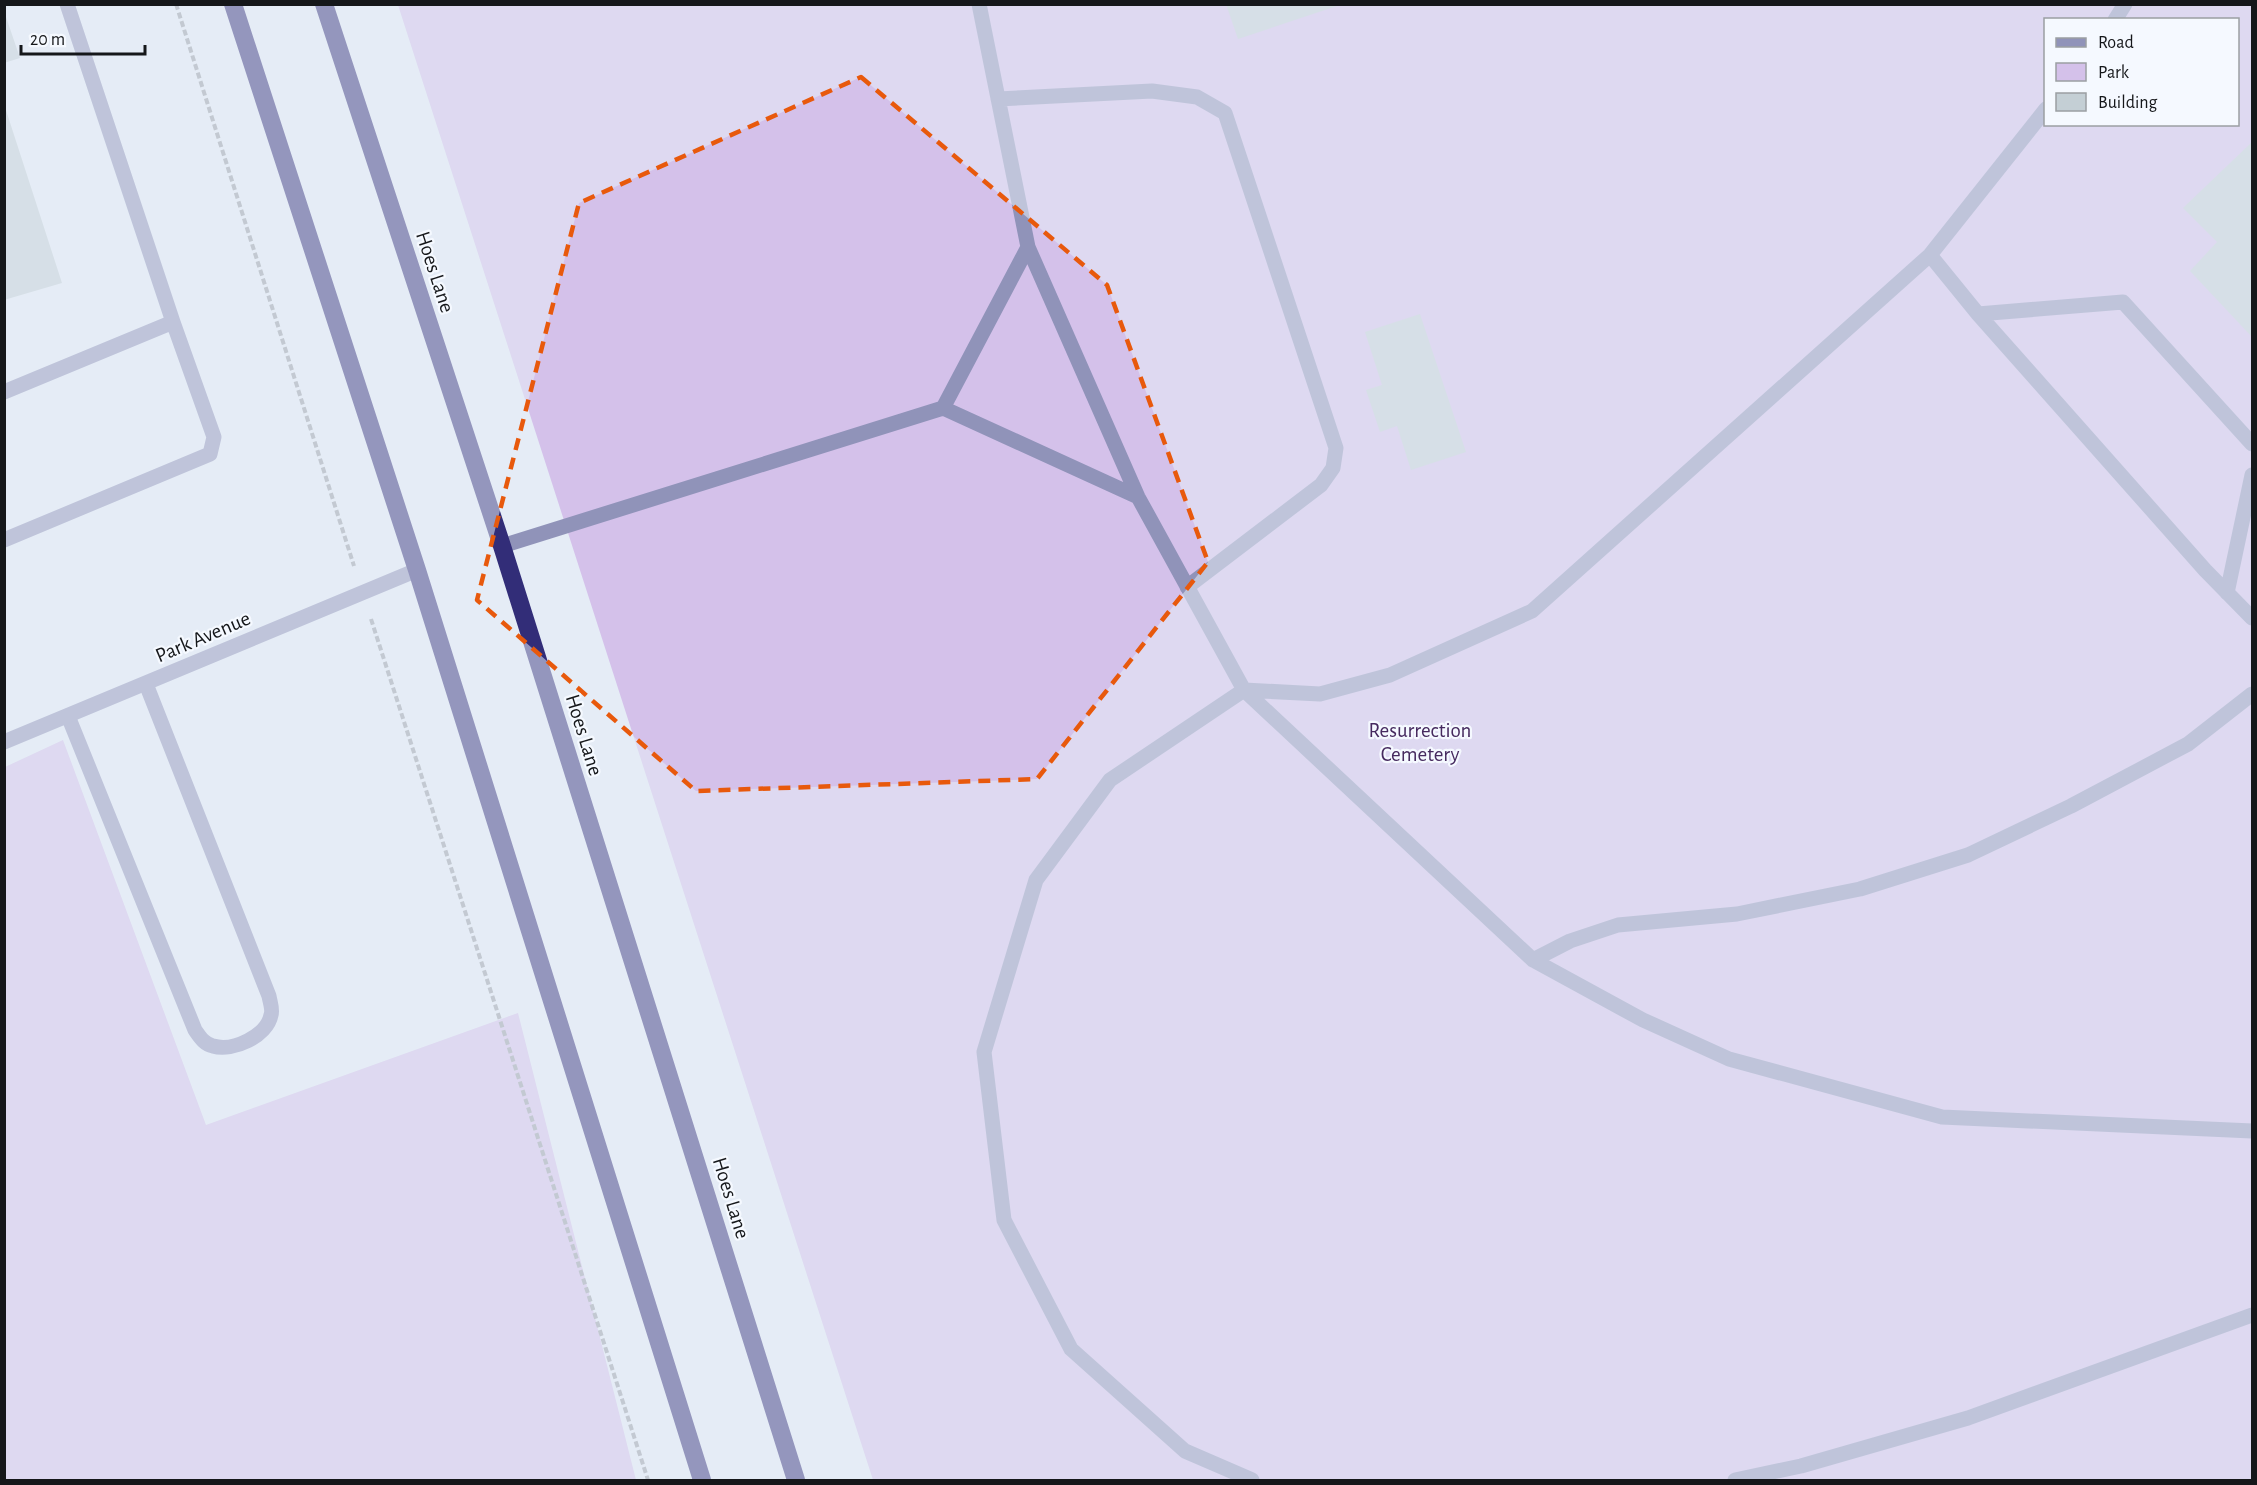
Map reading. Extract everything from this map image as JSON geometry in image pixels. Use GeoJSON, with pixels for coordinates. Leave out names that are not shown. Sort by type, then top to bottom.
{"type":"FeatureCollection","features":[{"type":"Feature","properties":{"kind":"highway"},"geometry":{"type":"LineString","coordinates":[[233,4],[417,570],[702,1480]]}},
{"type":"Feature","properties":{"kind":"highway","name":"Hoes Lane"},"geometry":{"type":"LineString","coordinates":[[324,4],[501,546],[796,1480]]}},
{"type":"Feature","properties":{"kind":"street"},"geometry":{"type":"LineString","coordinates":[[4,540],[210,454],[214,437],[173,322],[67,4]]}},
{"type":"Feature","properties":{"kind":"street"},"geometry":{"type":"LineString","coordinates":[[979,4],[1028,247],[1138,497],[1244,690],[1533,960],[1642,1020],[1729,1059],[1942,1117],[2253,1131]]}},
{"type":"Feature","properties":{"kind":"street"},"geometry":{"type":"LineString","coordinates":[[2116,18],[2126,4]]}},
{"type":"Feature","properties":{"kind":"street"},"geometry":{"type":"LineString","coordinates":[[998,99],[1152,91],[1197,97],[1225,113],[1336,448],[1333,468],[1321,485],[1187,587]]}},
{"type":"Feature","properties":{"kind":"street"},"geometry":{"type":"LineString","coordinates":[[1251,1480],[1185,1451],[1071,1349],[1004,1220],[984,1052],[1036,880],[1110,780],[1244,690],[1320,694],[1390,675],[1532,611],[1930,255],[2044,112]]}},
{"type":"Feature","properties":{"kind":"street"},"geometry":{"type":"LineString","coordinates":[[944,408],[1028,247]]}},
{"type":"Feature","properties":{"kind":"street"},"geometry":{"type":"LineString","coordinates":[[1930,255],[1978,314],[2205,570],[2253,618]]}},
{"type":"Feature","properties":{"kind":"street"},"geometry":{"type":"LineString","coordinates":[[1978,314],[2124,302],[2253,444]]}},
{"type":"Feature","properties":{"kind":"street"},"geometry":{"type":"LineString","coordinates":[[4,392],[173,322]]}},
{"type":"Feature","properties":{"kind":"street"},"geometry":{"type":"LineString","coordinates":[[501,546],[944,408],[1138,497]]}},
{"type":"Feature","properties":{"kind":"street"},"geometry":{"type":"LineString","coordinates":[[2227,592],[2253,475]]}},
{"type":"Feature","properties":{"kind":"street","name":"Park Avenue"},"geometry":{"type":"LineString","coordinates":[[4,742],[417,570]]}},
{"type":"Feature","properties":{"kind":"street"},"geometry":{"type":"LineString","coordinates":[[68,716],[195,1030],[203,1041],[214,1047],[230,1046],[258,1037],[268,1026],[272,1013],[269,996],[146,684]]}},
{"type":"Feature","properties":{"kind":"street"},"geometry":{"type":"LineString","coordinates":[[1533,960],[1570,940],[1618,925],[1737,914],[1860,889],[1968,855],[2071,806],[2188,744],[2253,694]]}},
{"type":"Feature","properties":{"kind":"street"},"geometry":{"type":"LineString","coordinates":[[1735,1480],[1801,1466],[1968,1418],[2253,1315]]}},
{"type":"Feature","properties":{"kind":"path"},"geometry":{"type":"LineString","coordinates":[[176,4],[362,592],[648,1480]]}},
{"type":"Feature","properties":{"kind":"highlighted area"},"geometry":{"type":"Polygon","coordinates":[[[861,77],[1107,285],[1208,562],[1037,779],[696,791],[477,600],[579,203],[861,77]]]}},
{"type":"Feature","properties":{"kind":"green space","name":"Resurrection Cemetery"},"geometry":{"type":"Polygon","coordinates":[[[398,5],[2252,5],[2252,1480],[873,1480],[398,5]]]}},
{"type":"Feature","properties":{"kind":"green space"},"geometry":{"type":"Polygon","coordinates":[[[63,740],[206,1125],[518,1013],[636,1480],[5,1480],[5,767],[63,740]]]}},
{"type":"Feature","properties":{"kind":"building"},"geometry":{"type":"Polygon","coordinates":[[[1226,4],[1340,4],[1340,5],[1238,39],[1226,4]]]}},
{"type":"Feature","properties":{"kind":"building"},"geometry":{"type":"Polygon","coordinates":[[[4,11],[20,58],[4,63],[4,11]]]}},
{"type":"Feature","properties":{"kind":"building"},"geometry":{"type":"Polygon","coordinates":[[[4,104],[62,283],[4,300],[4,104]]]}},
{"type":"Feature","properties":{"kind":"building"},"geometry":{"type":"Polygon","coordinates":[[[2252,142],[2252,337],[2190,271],[2217,242],[2183,208],[2252,142]]]}},
{"type":"Feature","properties":{"kind":"building"},"geometry":{"type":"Polygon","coordinates":[[[1420,314],[1466,452],[1411,470],[1397,426],[1380,432],[1366,390],[1382,385],[1365,332],[1420,314]]]}}]}
